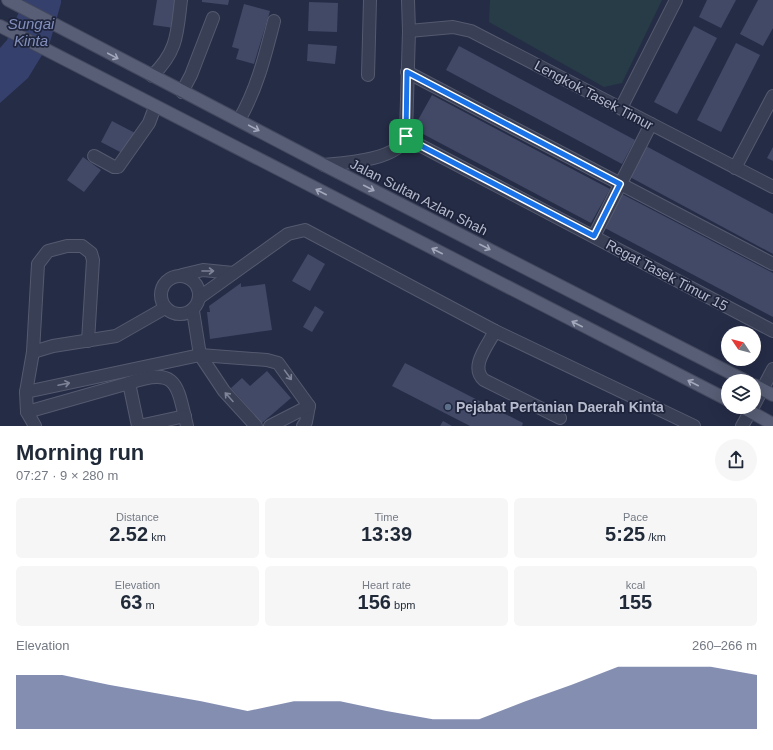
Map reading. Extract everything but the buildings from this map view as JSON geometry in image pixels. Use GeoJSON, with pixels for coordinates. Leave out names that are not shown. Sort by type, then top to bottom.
{"type":"FeatureCollection","features":[{"type":"Feature","properties":{"kind":"main road","name":"Jalan Sultan Azlan Shah"},"geometry":{"type":"LineString","coordinates":[[8,0],[182,92],[732,374]]}},
{"type":"Feature","properties":{"kind":"main road"},"geometry":{"type":"LineString","coordinates":[[0,26],[67,62],[721,396]]}},
{"type":"Feature","properties":{"kind":"main road"},"geometry":{"type":"LineString","coordinates":[[761,389],[773,395]]}},
{"type":"Feature","properties":{"kind":"main road"},"geometry":{"type":"LineString","coordinates":[[759,414],[773,424]]}},
{"type":"Feature","properties":{"kind":"street"},"geometry":{"type":"LineString","coordinates":[[152,76],[166,62],[174,46],[181,0]]}},
{"type":"Feature","properties":{"kind":"street"},"geometry":{"type":"LineString","coordinates":[[368,75],[370,0]]}},
{"type":"Feature","properties":{"kind":"street"},"geometry":{"type":"LineString","coordinates":[[324,165],[354,162],[383,155],[399,147],[406,136],[409,31],[408,0]]}},
{"type":"Feature","properties":{"kind":"street"},"geometry":{"type":"LineString","coordinates":[[621,108],[676,0]]}},
{"type":"Feature","properties":{"kind":"street"},"geometry":{"type":"LineString","coordinates":[[182,92],[196,62],[213,18]]}},
{"type":"Feature","properties":{"kind":"street"},"geometry":{"type":"LineString","coordinates":[[239,120],[250,101],[257,82],[274,21]]}},
{"type":"Feature","properties":{"kind":"street","name":"Lengkok Tasek Timur"},"geometry":{"type":"LineString","coordinates":[[409,31],[453,27],[471,31],[773,187]]}},
{"type":"Feature","properties":{"kind":"street"},"geometry":{"type":"LineString","coordinates":[[407,72],[773,264]]}},
{"type":"Feature","properties":{"kind":"street"},"geometry":{"type":"LineString","coordinates":[[735,168],[773,96]]}},
{"type":"Feature","properties":{"kind":"street"},"geometry":{"type":"LineString","coordinates":[[94,156],[114,167],[118,167],[142,134],[155,107]]}},
{"type":"Feature","properties":{"kind":"street"},"geometry":{"type":"LineString","coordinates":[[594,236],[651,124]]}},
{"type":"Feature","properties":{"kind":"street","name":"Regat Tasek Timur 15"},"geometry":{"type":"LineString","coordinates":[[406,136],[773,331]]}},
{"type":"Feature","properties":{"kind":"street"},"geometry":{"type":"LineString","coordinates":[[256,426],[224,391],[200,355],[193,311],[200,297],[233,273],[288,234],[306,230],[495,331],[694,426]]}},
{"type":"Feature","properties":{"kind":"street"},"geometry":{"type":"LineString","coordinates":[[35,426],[27,412],[26,392],[33,352],[38,264],[48,251],[67,246],[82,246],[91,253],[93,260],[88,341]]}},
{"type":"Feature","properties":{"kind":"street"},"geometry":{"type":"LineString","coordinates":[[193,311],[178,316],[165,308],[160,294],[167,280],[203,270],[233,273]]}},
{"type":"Feature","properties":{"kind":"street"},"geometry":{"type":"LineString","coordinates":[[182,275],[196,282],[200,297]]}},
{"type":"Feature","properties":{"kind":"street"},"geometry":{"type":"LineString","coordinates":[[33,352],[53,346],[116,336],[165,308]]}},
{"type":"Feature","properties":{"kind":"street"},"geometry":{"type":"LineString","coordinates":[[495,331],[480,360],[478,371],[479,376],[484,380],[560,418]]}},
{"type":"Feature","properties":{"kind":"street"},"geometry":{"type":"LineString","coordinates":[[26,392],[200,355],[267,360],[278,363],[309,406],[306,422],[303,426]]}},
{"type":"Feature","properties":{"kind":"street"},"geometry":{"type":"LineString","coordinates":[[761,383],[773,369]]}},
{"type":"Feature","properties":{"kind":"street"},"geometry":{"type":"LineString","coordinates":[[27,412],[141,378],[159,376],[170,378],[178,387],[186,421],[138,426],[128,383]]}},
{"type":"Feature","properties":{"kind":"street"},"geometry":{"type":"LineString","coordinates":[[270,426],[309,406]]}},
{"type":"Feature","properties":{"kind":"street"},"geometry":{"type":"LineString","coordinates":[[742,426],[747,414]]}},
{"type":"Feature","properties":{"kind":"shaded area"},"geometry":{"type":"Polygon","coordinates":[[[490,0],[662,0],[622,83],[604,87],[489,22],[490,0]]]}},
{"type":"Feature","properties":{"kind":"water","name":"Sungai Kinta"},"geometry":{"type":"Polygon","coordinates":[[[24,0],[61,0],[61,3],[50,42],[28,78],[0,103],[0,48],[7,40],[24,0]]]}},
{"type":"Feature","properties":{"kind":"place","name":"Pejabat Pertanian Daerah Kinta"},"geometry":{"type":"Point","coordinates":[448,407]}},
{"type":"Feature","properties":{"kind":"route"},"geometry":{"type":"LineString","coordinates":[[407,72],[620,184],[594,236],[408,139],[406,136],[407,72]]}}]}
